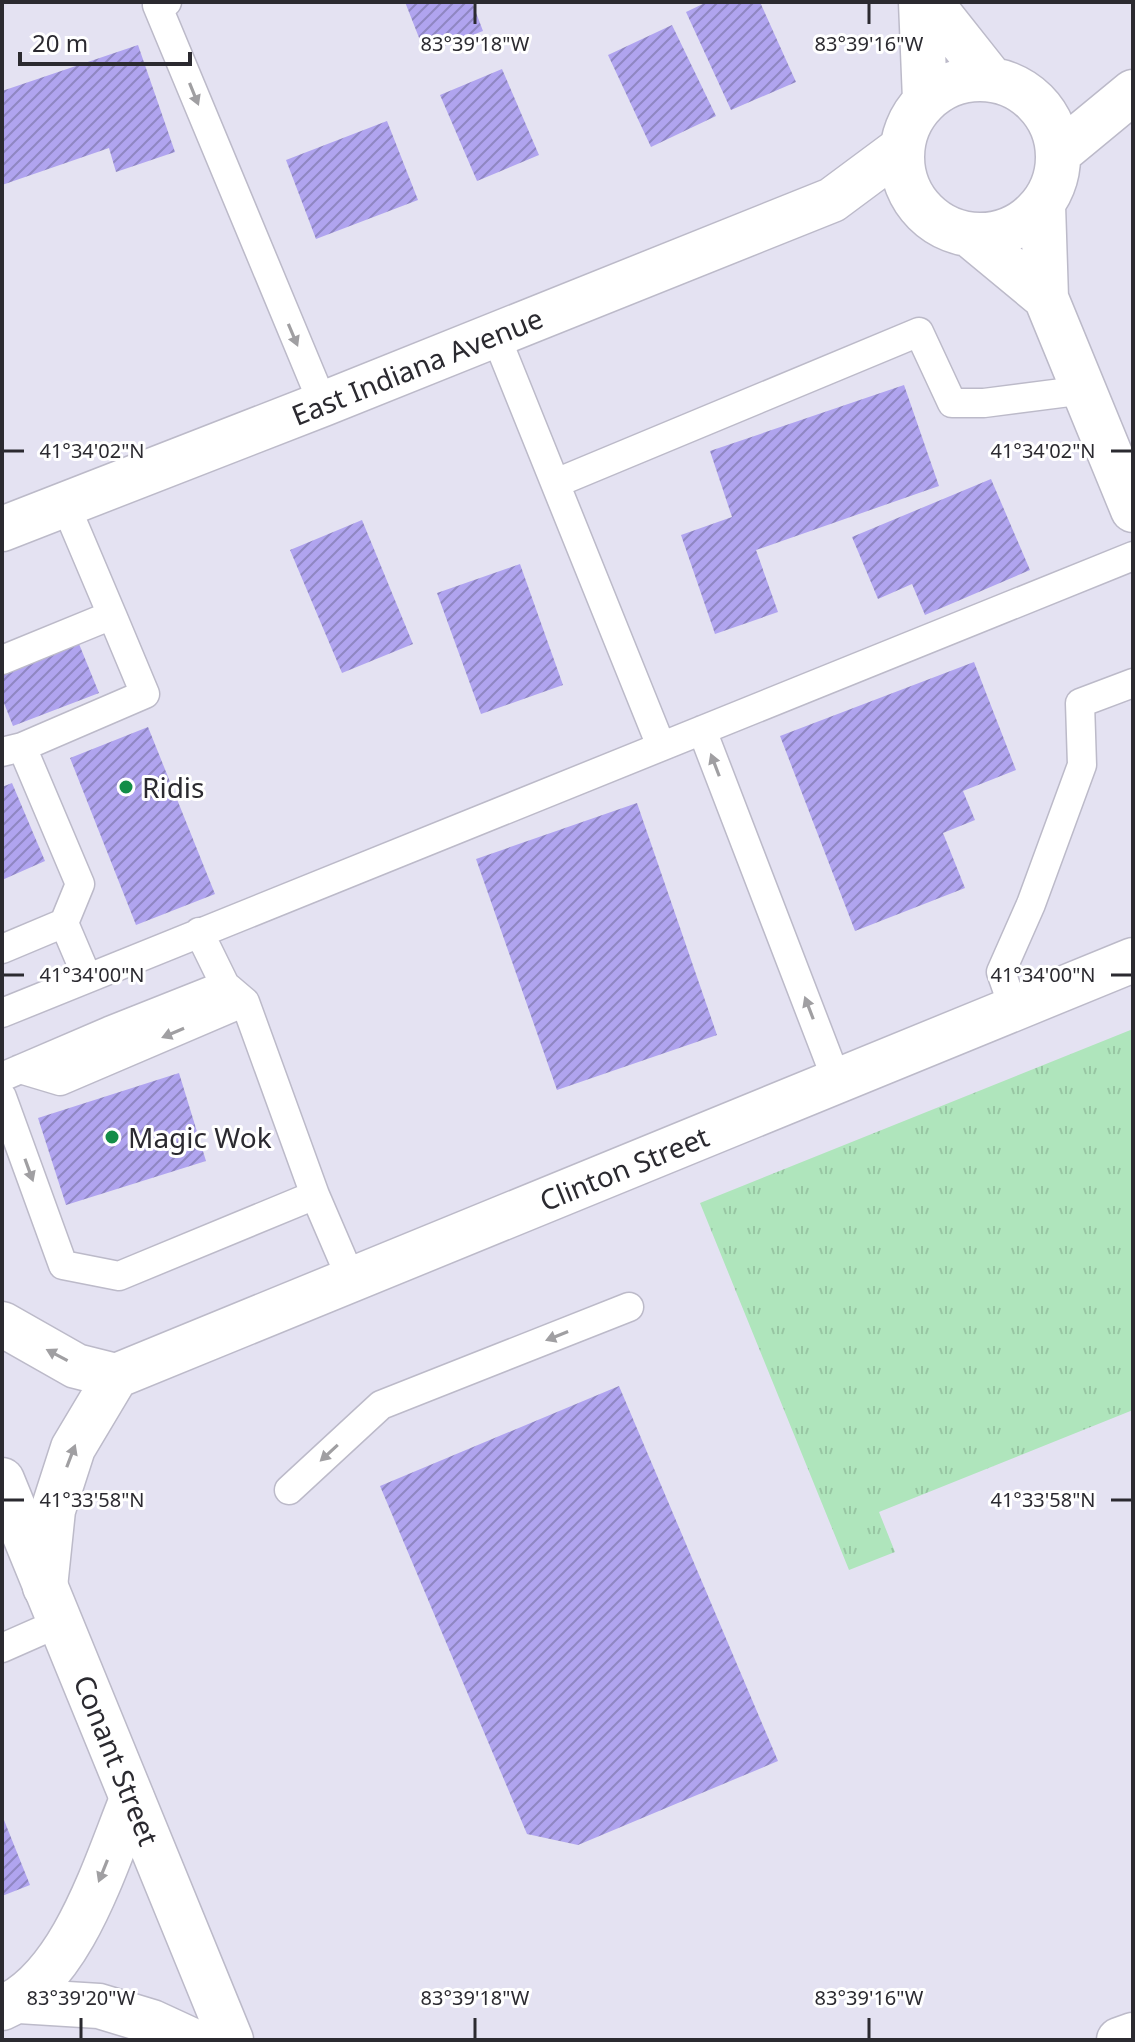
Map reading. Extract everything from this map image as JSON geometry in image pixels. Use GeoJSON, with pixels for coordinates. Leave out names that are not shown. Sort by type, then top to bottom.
{"type":"FeatureCollection","features":[{"type":"Feature","properties":{"kind":"main road"},"geometry":{"type":"LineString","coordinates":[[921,2],[925,100]]}},
{"type":"Feature","properties":{"kind":"main road"},"geometry":{"type":"LineString","coordinates":[[930,2],[991,79]]}},
{"type":"Feature","properties":{"kind":"main road"},"geometry":{"type":"LineString","coordinates":[[967,79],[991,79],[1016,87],[1038,104],[1053,127],[1059,153],[1055,181],[1043,205],[1023,223],[997,233],[970,235],[944,227],[922,211],[907,187],[901,165],[902,148],[911,119],[925,100],[944,86],[967,79]]}},
{"type":"Feature","properties":{"kind":"main road"},"geometry":{"type":"LineString","coordinates":[[1038,104],[1133,90]]}},
{"type":"Feature","properties":{"kind":"main road"},"geometry":{"type":"LineString","coordinates":[[1059,153],[1133,90]]}},
{"type":"Feature","properties":{"kind":"main road","name":"East Indiana Avenue"},"geometry":{"type":"LineString","coordinates":[[2,529],[832,200],[902,148]]}},
{"type":"Feature","properties":{"kind":"main road","name":"East Indiana Avenue"},"geometry":{"type":"LineString","coordinates":[[832,200],[922,211]]}},
{"type":"Feature","properties":{"kind":"main road"},"geometry":{"type":"LineString","coordinates":[[1043,205],[1046,298],[1133,510]]}},
{"type":"Feature","properties":{"kind":"main road"},"geometry":{"type":"LineString","coordinates":[[970,235],[1046,298]]}},
{"type":"Feature","properties":{"kind":"main road","name":"Clinton Street"},"geometry":{"type":"LineString","coordinates":[[116,1376],[1133,960]]}},
{"type":"Feature","properties":{"kind":"main road"},"geometry":{"type":"LineString","coordinates":[[2,1324],[76,1366],[116,1376],[73,1448],[53,1510],[53,1604]]}},
{"type":"Feature","properties":{"kind":"main road","name":"Conant Street"},"geometry":{"type":"LineString","coordinates":[[2,1480],[231,2040]]}},
{"type":"Feature","properties":{"kind":"main road"},"geometry":{"type":"LineString","coordinates":[[10,2004],[53,1964],[72,1939],[132,1799]]}},
{"type":"Feature","properties":{"kind":"main road"},"geometry":{"type":"LineString","coordinates":[[10,2004],[99,2006],[152,2022],[191,2040]]}},
{"type":"Feature","properties":{"kind":"main road"},"geometry":{"type":"LineString","coordinates":[[1119,2040],[1133,2035]]}},
{"type":"Feature","properties":{"kind":"lane"},"geometry":{"type":"LineString","coordinates":[[167,2],[157,5],[323,404]]}},
{"type":"Feature","properties":{"kind":"lane"},"geometry":{"type":"LineString","coordinates":[[556,483],[919,332],[952,403],[984,403],[1085,390]]}},
{"type":"Feature","properties":{"kind":"lane"},"geometry":{"type":"LineString","coordinates":[[495,334],[661,746]]}},
{"type":"Feature","properties":{"kind":"lane"},"geometry":{"type":"LineString","coordinates":[[65,504],[145,694],[12,749],[80,884],[64,923],[87,977]]}},
{"type":"Feature","properties":{"kind":"lane"},"geometry":{"type":"LineString","coordinates":[[2,1013],[1133,556]]}},
{"type":"Feature","properties":{"kind":"lane"},"geometry":{"type":"LineString","coordinates":[[2,660],[112,615]]}},
{"type":"Feature","properties":{"kind":"lane"},"geometry":{"type":"LineString","coordinates":[[1014,1009],[1001,972],[1031,904],[1082,765],[1080,703],[1133,683]]}},
{"type":"Feature","properties":{"kind":"lane"},"geometry":{"type":"LineString","coordinates":[[702,730],[837,1081]]}},
{"type":"Feature","properties":{"kind":"lane"},"geometry":{"type":"LineString","coordinates":[[4,943],[64,923]]}},
{"type":"Feature","properties":{"kind":"lane"},"geometry":{"type":"LineString","coordinates":[[199,932],[235,994],[352,1281]]}},
{"type":"Feature","properties":{"kind":"lane"},"geometry":{"type":"LineString","coordinates":[[11,1073],[60,1081],[235,994]]}},
{"type":"Feature","properties":{"kind":"lane"},"geometry":{"type":"LineString","coordinates":[[2,1097],[63,1265],[119,1276],[315,1195]]}},
{"type":"Feature","properties":{"kind":"lane"},"geometry":{"type":"LineString","coordinates":[[289,1490],[381,1405],[629,1307]]}},
{"type":"Feature","properties":{"kind":"lane"},"geometry":{"type":"LineString","coordinates":[[2,1648],[53,1604]]}},
{"type":"Feature","properties":{"kind":"green space"},"geometry":{"type":"Polygon","coordinates":[[[1133,1029],[1133,1410],[879,1512],[895,1552],[849,1570],[700,1203],[1133,1029]]]}},
{"type":"Feature","properties":{"kind":"building"},"geometry":{"type":"Polygon","coordinates":[[[405,2],[472,2],[483,31],[425,53],[405,2]]]}},
{"type":"Feature","properties":{"kind":"building"},"geometry":{"type":"Polygon","coordinates":[[[707,2],[760,2],[796,82],[731,110],[686,12],[707,2]]]}},
{"type":"Feature","properties":{"kind":"building"},"geometry":{"type":"Polygon","coordinates":[[[672,25],[716,116],[651,147],[608,55],[672,25]]]}},
{"type":"Feature","properties":{"kind":"building"},"geometry":{"type":"Polygon","coordinates":[[[138,45],[175,152],[116,172],[109,148],[2,185],[2,91],[138,45]]]}},
{"type":"Feature","properties":{"kind":"building"},"geometry":{"type":"Polygon","coordinates":[[[502,69],[539,155],[477,181],[440,95],[502,69]]]}},
{"type":"Feature","properties":{"kind":"building"},"geometry":{"type":"Polygon","coordinates":[[[387,121],[418,200],[316,239],[286,160],[387,121]]]}},
{"type":"Feature","properties":{"kind":"building"},"geometry":{"type":"Polygon","coordinates":[[[904,385],[939,486],[756,550],[778,612],[715,634],[681,535],[732,517],[710,451],[904,385]]]}},
{"type":"Feature","properties":{"kind":"building"},"geometry":{"type":"Polygon","coordinates":[[[991,479],[1030,570],[925,615],[912,584],[878,599],[852,537],[991,479]]]}},
{"type":"Feature","properties":{"kind":"building"},"geometry":{"type":"Polygon","coordinates":[[[362,520],[413,644],[342,673],[290,550],[362,520]]]}},
{"type":"Feature","properties":{"kind":"building"},"geometry":{"type":"Polygon","coordinates":[[[520,564],[563,685],[481,714],[437,593],[520,564]]]}},
{"type":"Feature","properties":{"kind":"building"},"geometry":{"type":"Polygon","coordinates":[[[77,639],[99,693],[13,726],[2,698],[2,668],[77,639]]]}},
{"type":"Feature","properties":{"kind":"building"},"geometry":{"type":"Polygon","coordinates":[[[974,662],[1016,770],[963,791],[975,820],[943,833],[965,888],[855,931],[780,736],[974,662]]]}},
{"type":"Feature","properties":{"kind":"building"},"geometry":{"type":"Polygon","coordinates":[[[148,727],[215,894],[136,925],[70,758],[148,727]]]}},
{"type":"Feature","properties":{"kind":"building"},"geometry":{"type":"Polygon","coordinates":[[[12,783],[45,861],[2,880],[2,787],[12,783]]]}},
{"type":"Feature","properties":{"kind":"building"},"geometry":{"type":"Polygon","coordinates":[[[637,803],[717,1035],[557,1090],[476,859],[637,803]]]}},
{"type":"Feature","properties":{"kind":"building"},"geometry":{"type":"Polygon","coordinates":[[[179,1073],[206,1161],[66,1205],[38,1118],[179,1073]]]}},
{"type":"Feature","properties":{"kind":"building"},"geometry":{"type":"Polygon","coordinates":[[[619,1386],[778,1761],[578,1845],[527,1834],[380,1486],[619,1386]]]}},
{"type":"Feature","properties":{"kind":"building"},"geometry":{"type":"Polygon","coordinates":[[[2,1815],[30,1885],[2,1896],[2,1815]]]}},
{"type":"Feature","properties":{"kind":"place","name":"Ridis"},"geometry":{"type":"Point","coordinates":[126,787]}},
{"type":"Feature","properties":{"kind":"place","name":"Magic Wok"},"geometry":{"type":"Point","coordinates":[112,1137]}}]}
